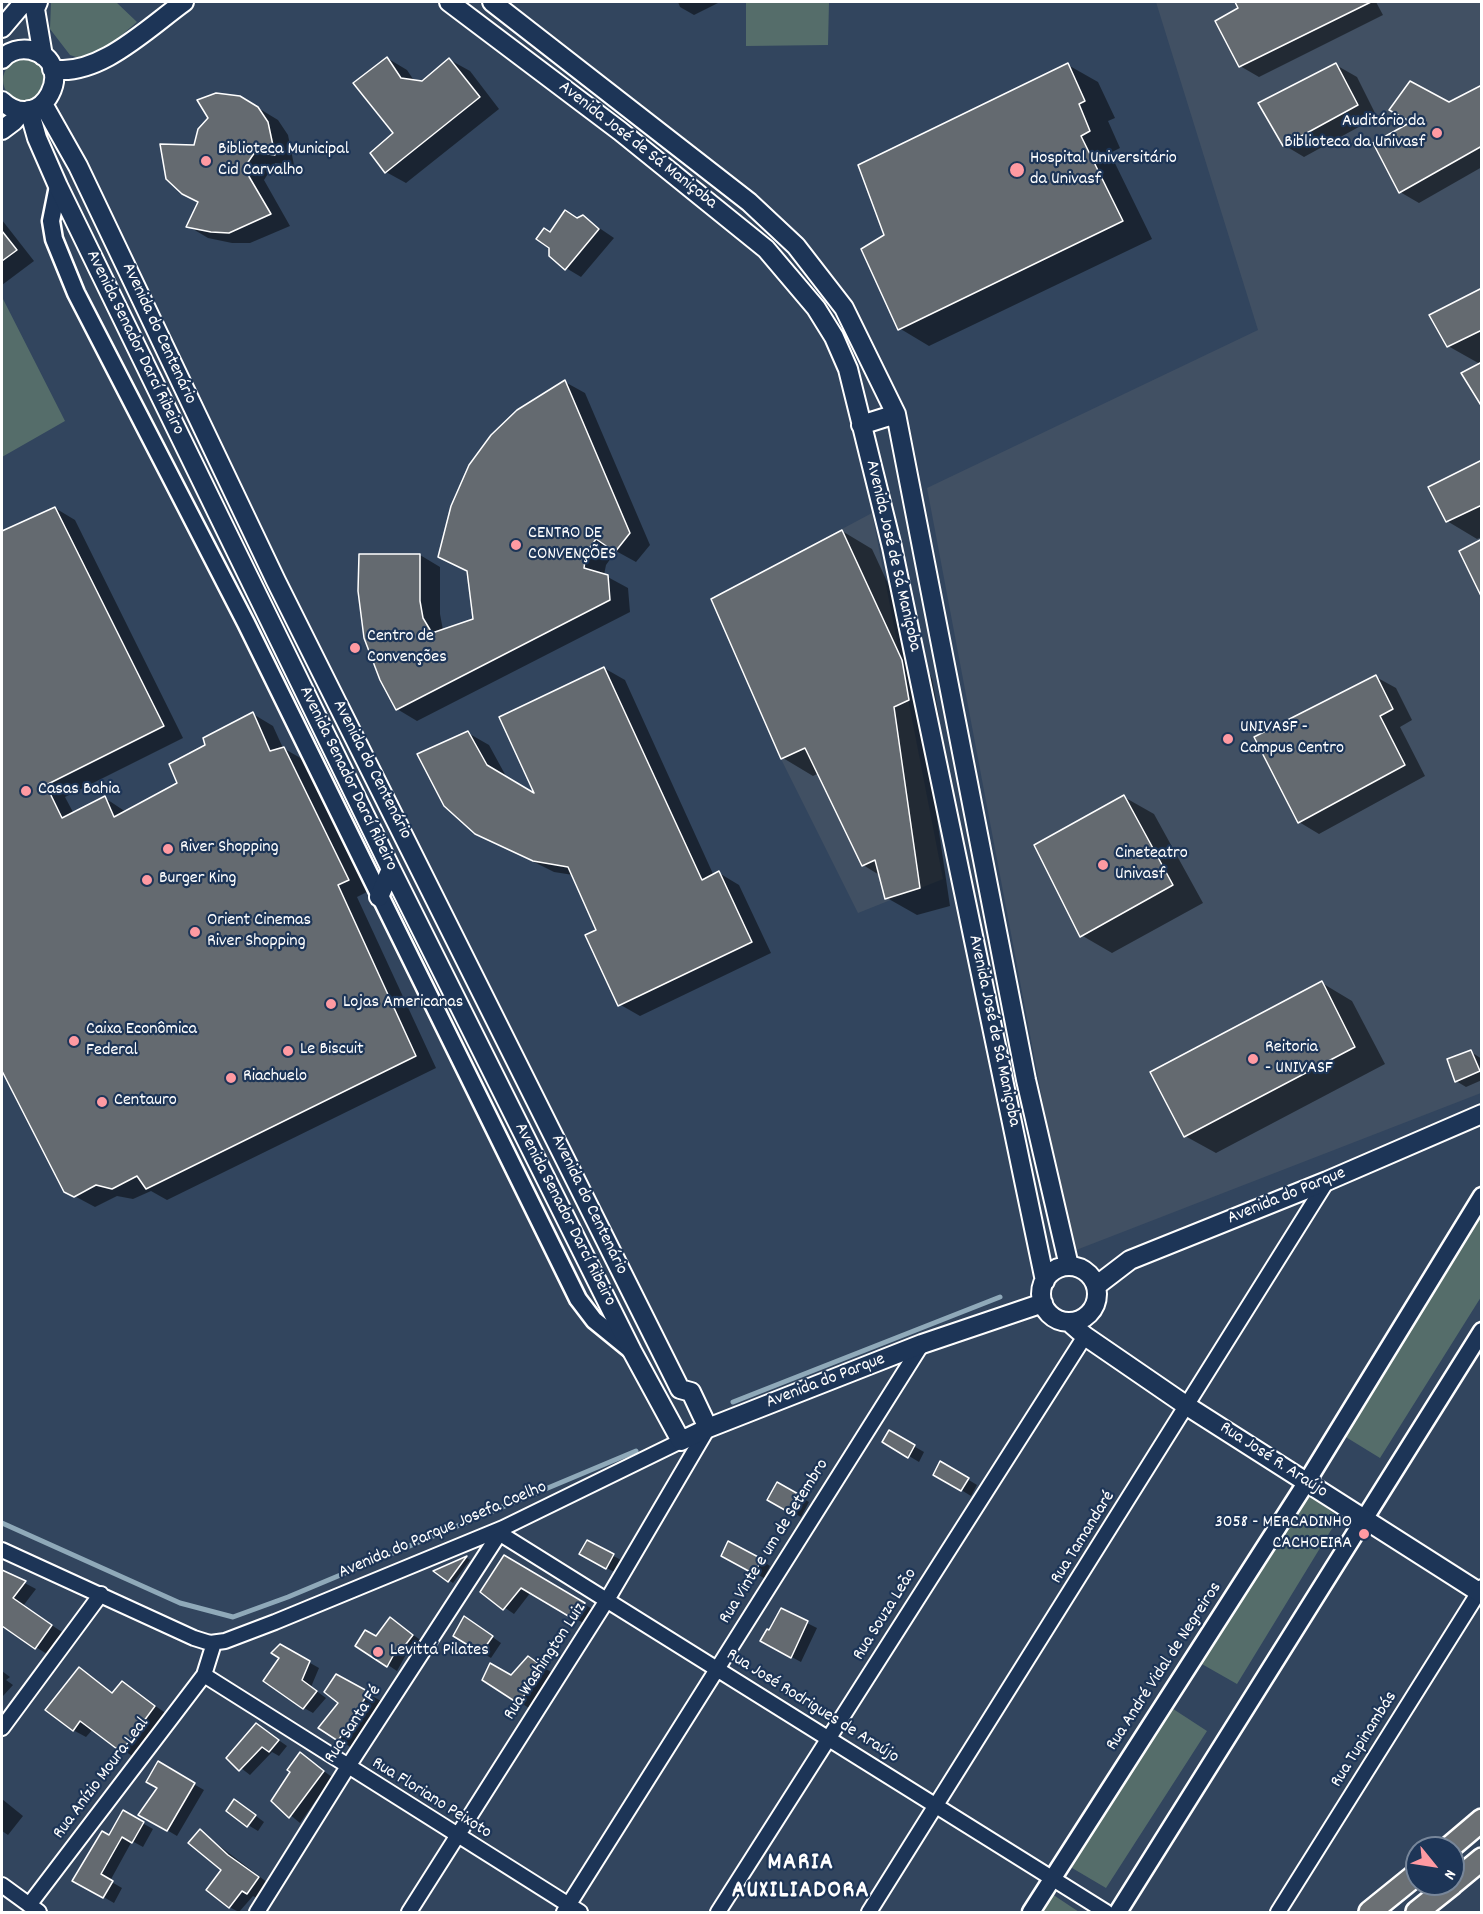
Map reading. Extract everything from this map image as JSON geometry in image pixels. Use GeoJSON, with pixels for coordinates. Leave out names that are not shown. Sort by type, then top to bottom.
{"type":"FeatureCollection","features":[{"type":"Feature","properties":{"kind":"main road"},"geometry":{"type":"LineString","coordinates":[[2,28],[24,2]]}},
{"type":"Feature","properties":{"kind":"main road"},"geometry":{"type":"LineString","coordinates":[[36,106],[54,79],[34,9],[38,2]]}},
{"type":"Feature","properties":{"kind":"main road"},"geometry":{"type":"LineString","coordinates":[[2,130],[184,2]]}},
{"type":"Feature","properties":{"kind":"main road","name":"Avenida José de Sá Maniçoba"},"geometry":{"type":"LineString","coordinates":[[449,2],[620,131],[766,249],[816,308],[834,337],[848,369],[892,547],[1045,1281]]}},
{"type":"Feature","properties":{"kind":"main road","name":"Avenida José de Sá Maniçoba"},"geometry":{"type":"LineString","coordinates":[[492,2],[749,202],[796,246],[844,308],[896,414],[1019,1048],[1069,1266]]}},
{"type":"Feature","properties":{"kind":"main road"},"geometry":{"type":"LineString","coordinates":[[2,60],[14,51],[24,49],[48,62],[78,70],[95,64]]}},
{"type":"Feature","properties":{"kind":"main road"},"geometry":{"type":"LineString","coordinates":[[2,101],[12,108],[36,106]]}},
{"type":"Feature","properties":{"kind":"main road","name":"Avenida Senador Darcí Ribeiro"},"geometry":{"type":"LineString","coordinates":[[36,106],[37,138],[58,186],[391,869],[657,1401],[681,1441]]}},
{"type":"Feature","properties":{"kind":"main road","name":"Avenida do Centenário"},"geometry":{"type":"LineString","coordinates":[[36,106],[78,166],[276,581],[685,1391],[708,1428]]}},
{"type":"Feature","properties":{"kind":"main road"},"geometry":{"type":"LineString","coordinates":[[861,425],[896,414]]}},
{"type":"Feature","properties":{"kind":"main road"},"geometry":{"type":"LineString","coordinates":[[879,499],[911,487]]}},
{"type":"Feature","properties":{"kind":"main road"},"geometry":{"type":"LineString","coordinates":[[379,897],[391,869]]}},
{"type":"Feature","properties":{"kind":"main road","name":"Avenida do Parque"},"geometry":{"type":"LineString","coordinates":[[1096,1286],[1130,1260],[1327,1181],[1482,1114]]}},
{"type":"Feature","properties":{"kind":"main road"},"geometry":{"type":"LineString","coordinates":[[1069,1266],[1086,1271],[1096,1286],[1096,1300],[1090,1313],[1069,1322],[1053,1317],[1043,1303],[1045,1281],[1055,1270],[1069,1266]]}},
{"type":"Feature","properties":{"kind":"main road","name":"Avenida do Parque"},"geometry":{"type":"LineString","coordinates":[[681,1441],[745,1413],[921,1344],[1043,1303]]}},
{"type":"Feature","properties":{"kind":"main road","name":"Rua José R. Araújo"},"geometry":{"type":"LineString","coordinates":[[1069,1322],[1085,1336],[1187,1406],[1480,1591]]}},
{"type":"Feature","properties":{"kind":"main road"},"geometry":{"type":"LineString","coordinates":[[657,1401],[685,1391],[716,1412],[729,1416],[745,1413]]}},
{"type":"Feature","properties":{"kind":"main road"},"geometry":{"type":"LineString","coordinates":[[1463,1836],[1482,1820]]}},
{"type":"Feature","properties":{"kind":"main road"},"geometry":{"type":"LineString","coordinates":[[1465,1873],[1482,1859]]}},
{"type":"Feature","properties":{"kind":"main road"},"geometry":{"type":"LineString","coordinates":[[1370,1912],[1405,1884]]}},
{"type":"Feature","properties":{"kind":"main road"},"geometry":{"type":"LineString","coordinates":[[1421,1910],[1437,1896]]}},
{"type":"Feature","properties":{"kind":"street"},"geometry":{"type":"LineString","coordinates":[[58,186],[51,221],[54,239],[76,293],[246,623],[578,1299],[594,1320],[632,1351]]}},
{"type":"Feature","properties":{"kind":"street","name":"Rua Tamandaré"},"geometry":{"type":"LineString","coordinates":[[870,1912],[938,1807],[1327,1181]]}},
{"type":"Feature","properties":{"kind":"street","name":"Rua André Vidal de Negreiros"},"geometry":{"type":"LineString","coordinates":[[1031,1912],[1306,1483],[1482,1196]]}},
{"type":"Feature","properties":{"kind":"street"},"geometry":{"type":"LineString","coordinates":[[1118,1912],[1482,1331]]}},
{"type":"Feature","properties":{"kind":"street","name":"Rua Souza Leão"},"geometry":{"type":"LineString","coordinates":[[718,1912],[1085,1336]]}},
{"type":"Feature","properties":{"kind":"street","name":"Rua Vinte e um de Setembro"},"geometry":{"type":"LineString","coordinates":[[571,1910],[716,1669],[921,1344]]}},
{"type":"Feature","properties":{"kind":"street","name":"Rua Washington Luiz"},"geometry":{"type":"LineString","coordinates":[[409,1912],[607,1600],[708,1428]]}},
{"type":"Feature","properties":{"kind":"street","name":"Avenida do Parque Josefa Coelho"},"geometry":{"type":"LineString","coordinates":[[214,1642],[244,1635],[501,1531],[681,1441]]}},
{"type":"Feature","properties":{"kind":"street","name":"Rua José Rodrigues de Araújo"},"geometry":{"type":"LineString","coordinates":[[501,1531],[716,1669],[1106,1912]]}},
{"type":"Feature","properties":{"kind":"street","name":"Rua Santa Fé"},"geometry":{"type":"LineString","coordinates":[[257,1912],[347,1768],[501,1531]]}},
{"type":"Feature","properties":{"kind":"street"},"geometry":{"type":"LineString","coordinates":[[2,1550],[194,1638],[214,1642],[204,1675]]}},
{"type":"Feature","properties":{"kind":"street","name":"Rua Tupinambás"},"geometry":{"type":"LineString","coordinates":[[1278,1912],[1480,1591]]}},
{"type":"Feature","properties":{"kind":"street"},"geometry":{"type":"LineString","coordinates":[[2,1728],[100,1594]]}},
{"type":"Feature","properties":{"kind":"street","name":"Rua Floriano Peixoto"},"geometry":{"type":"LineString","coordinates":[[204,1675],[571,1910]]}},
{"type":"Feature","properties":{"kind":"street","name":"Rua Anízio Moura Leal"},"geometry":{"type":"LineString","coordinates":[[34,1909],[204,1675]]}},
{"type":"Feature","properties":{"kind":"street"},"geometry":{"type":"LineString","coordinates":[[2,1885],[34,1909]]}},
{"type":"Feature","properties":{"kind":"shaded area","name":"UNIVASF - Campus Centro"},"geometry":{"type":"Polygon","coordinates":[[[1156,2],[1481,2],[1481,1093],[1071,1252],[927,488],[1258,330],[1156,2]]]}},
{"type":"Feature","properties":{"kind":"shaded area"},"geometry":{"type":"Polygon","coordinates":[[[872,513],[943,879],[858,913],[781,759],[711,599],[872,513]]]}},
{"type":"Feature","properties":{"kind":"green space"},"geometry":{"type":"Polygon","coordinates":[[[51,2],[116,2],[137,22],[97,56],[76,57],[70,55],[50,29],[51,2]]]}},
{"type":"Feature","properties":{"kind":"green space"},"geometry":{"type":"Polygon","coordinates":[[[746,2],[829,2],[828,45],[746,46],[746,2]]]}},
{"type":"Feature","properties":{"kind":"green space"},"geometry":{"type":"Polygon","coordinates":[[[24,59],[39,65],[45,80],[39,95],[24,101],[9,95],[3,80],[9,65],[24,59]]]}},
{"type":"Feature","properties":{"kind":"green space"},"geometry":{"type":"Polygon","coordinates":[[[2,297],[65,421],[2,457],[2,297]]]}},
{"type":"Feature","properties":{"kind":"green space"},"geometry":{"type":"Polygon","coordinates":[[[1481,1202],[1481,1297],[1380,1458],[1336,1431],[1481,1202]]]}},
{"type":"Feature","properties":{"kind":"green space"},"geometry":{"type":"Polygon","coordinates":[[[1301,1489],[1339,1517],[1237,1684],[1193,1659],[1301,1489]]]}},
{"type":"Feature","properties":{"kind":"green space"},"geometry":{"type":"Polygon","coordinates":[[[1164,1703],[1207,1731],[1106,1888],[1067,1865],[1164,1703]]]}},
{"type":"Feature","properties":{"kind":"green space"},"geometry":{"type":"Polygon","coordinates":[[[1046,1890],[1079,1912],[1032,1912],[1046,1890]]]}},
{"type":"Feature","properties":{"kind":"building"},"geometry":{"type":"Polygon","coordinates":[[[1235,2],[1371,2],[1239,67],[1215,21],[1238,8],[1235,2]]]}},
{"type":"Feature","properties":{"kind":"building"},"geometry":{"type":"Polygon","coordinates":[[[387,57],[401,78],[422,81],[449,58],[480,97],[385,173],[370,153],[393,133],[353,83],[387,57]]]}},
{"type":"Feature","properties":{"kind":"building"},"geometry":{"type":"Polygon","coordinates":[[[1068,63],[1085,101],[1079,104],[1090,131],[1081,136],[1123,221],[898,330],[861,249],[884,235],[858,165],[1068,63]]]}},
{"type":"Feature","properties":{"kind":"building"},"geometry":{"type":"Polygon","coordinates":[[[1336,63],[1358,105],[1283,146],[1258,103],[1336,63]]]}},
{"type":"Feature","properties":{"kind":"building","name":"Auditório da Biblioteca da Univasf"},"geometry":{"type":"Polygon","coordinates":[[[1410,81],[1449,102],[1482,85],[1482,146],[1399,193],[1373,143],[1411,122],[1389,110],[1410,81]]]}},
{"type":"Feature","properties":{"kind":"building","name":"Biblioteca Municipal Cid Carvalho"},"geometry":{"type":"Polygon","coordinates":[[[216,93],[240,96],[258,107],[268,122],[275,155],[255,152],[244,168],[271,214],[229,233],[186,227],[198,202],[182,194],[166,179],[160,144],[194,145],[198,129],[208,118],[197,100],[216,93]]]}},
{"type":"Feature","properties":{"kind":"building"},"geometry":{"type":"Polygon","coordinates":[[[565,210],[577,218],[583,215],[599,229],[565,270],[549,256],[549,248],[536,239],[544,228],[550,232],[565,210]]]}},
{"type":"Feature","properties":{"kind":"building"},"geometry":{"type":"Polygon","coordinates":[[[2,231],[17,250],[2,261],[2,231]]]}},
{"type":"Feature","properties":{"kind":"building"},"geometry":{"type":"Polygon","coordinates":[[[1482,288],[1482,330],[1447,347],[1429,315],[1482,288]]]}},
{"type":"Feature","properties":{"kind":"building"},"geometry":{"type":"Polygon","coordinates":[[[1482,362],[1482,407],[1461,373],[1482,362]]]}},
{"type":"Feature","properties":{"kind":"building","name":"CENTRO DE CONVENÇÕES"},"geometry":{"type":"Polygon","coordinates":[[[565,380],[630,533],[615,552],[596,539],[586,553],[584,568],[608,575],[610,600],[396,710],[380,680],[364,638],[358,591],[359,554],[420,554],[420,601],[423,618],[432,633],[473,619],[467,571],[438,557],[451,506],[469,465],[491,435],[517,410],[565,380]]]}},
{"type":"Feature","properties":{"kind":"building"},"geometry":{"type":"Polygon","coordinates":[[[1482,460],[1482,505],[1446,522],[1428,487],[1482,460]]]}},
{"type":"Feature","properties":{"kind":"building","name":"River Shopping"},"geometry":{"type":"Polygon","coordinates":[[[55,507],[164,726],[46,785],[62,818],[105,796],[114,817],[177,783],[169,764],[205,745],[203,738],[253,712],[270,751],[284,747],[349,880],[338,885],[416,1056],[146,1189],[137,1176],[112,1189],[96,1185],[74,1197],[64,1192],[2,1071],[2,531],[55,507]]]}},
{"type":"Feature","properties":{"kind":"building"},"geometry":{"type":"Polygon","coordinates":[[[842,530],[902,660],[909,700],[894,707],[920,888],[885,899],[875,860],[862,866],[805,748],[781,759],[711,599],[842,530]]]}},
{"type":"Feature","properties":{"kind":"building"},"geometry":{"type":"Polygon","coordinates":[[[1482,539],[1482,598],[1459,551],[1482,539]]]}},
{"type":"Feature","properties":{"kind":"building"},"geometry":{"type":"Polygon","coordinates":[[[604,667],[702,880],[719,871],[752,942],[618,1006],[585,935],[596,930],[568,867],[533,861],[475,834],[444,806],[417,754],[468,731],[487,765],[534,793],[499,717],[604,667]]]}},
{"type":"Feature","properties":{"kind":"building"},"geometry":{"type":"Polygon","coordinates":[[[1376,675],[1393,709],[1380,716],[1405,765],[1298,823],[1254,737],[1376,675]]]}},
{"type":"Feature","properties":{"kind":"building","name":"Cineteatro Univasf"},"geometry":{"type":"Polygon","coordinates":[[[1124,795],[1173,885],[1080,937],[1034,845],[1124,795]]]}},
{"type":"Feature","properties":{"kind":"building","name":"Reitoria - UNIVASF"},"geometry":{"type":"Polygon","coordinates":[[[1322,981],[1355,1047],[1184,1137],[1150,1072],[1322,981]]]}},
{"type":"Feature","properties":{"kind":"building"},"geometry":{"type":"Polygon","coordinates":[[[1471,1050],[1480,1071],[1455,1082],[1447,1059],[1471,1050]]]}},
{"type":"Feature","properties":{"kind":"building"},"geometry":{"type":"Polygon","coordinates":[[[889,1430],[915,1445],[908,1458],[882,1442],[889,1430]]]}},
{"type":"Feature","properties":{"kind":"building"},"geometry":{"type":"Polygon","coordinates":[[[940,1461],[969,1478],[961,1491],[933,1475],[940,1461]]]}},
{"type":"Feature","properties":{"kind":"building"},"geometry":{"type":"Polygon","coordinates":[[[777,1482],[800,1495],[790,1513],[767,1500],[777,1482]]]}},
{"type":"Feature","properties":{"kind":"building"},"geometry":{"type":"Polygon","coordinates":[[[587,1540],[614,1554],[606,1569],[579,1554],[587,1540]]]}},
{"type":"Feature","properties":{"kind":"building"},"geometry":{"type":"Polygon","coordinates":[[[728,1541],[762,1559],[754,1574],[721,1556],[728,1541]]]}},
{"type":"Feature","properties":{"kind":"building"},"geometry":{"type":"Polygon","coordinates":[[[504,1555],[585,1603],[575,1620],[521,1588],[503,1610],[480,1592],[504,1555]]]}},
{"type":"Feature","properties":{"kind":"building"},"geometry":{"type":"Polygon","coordinates":[[[467,1556],[448,1582],[433,1571],[467,1556]]]}},
{"type":"Feature","properties":{"kind":"building"},"geometry":{"type":"Polygon","coordinates":[[[2,1570],[26,1581],[13,1598],[52,1625],[35,1649],[2,1626],[2,1570]]]}},
{"type":"Feature","properties":{"kind":"building"},"geometry":{"type":"Polygon","coordinates":[[[781,1608],[808,1621],[791,1658],[760,1641],[781,1608]]]}},
{"type":"Feature","properties":{"kind":"building"},"geometry":{"type":"Polygon","coordinates":[[[464,1616],[493,1636],[481,1653],[453,1636],[464,1616]]]}},
{"type":"Feature","properties":{"kind":"building"},"geometry":{"type":"Polygon","coordinates":[[[390,1617],[413,1635],[403,1648],[399,1645],[387,1667],[355,1646],[365,1630],[376,1636],[390,1617]]]}},
{"type":"Feature","properties":{"kind":"building"},"geometry":{"type":"Polygon","coordinates":[[[280,1644],[310,1661],[302,1680],[317,1691],[303,1709],[263,1681],[279,1658],[271,1653],[280,1644]]]}},
{"type":"Feature","properties":{"kind":"building"},"geometry":{"type":"Polygon","coordinates":[[[528,1656],[542,1666],[519,1704],[482,1680],[490,1663],[511,1675],[528,1656]]]}},
{"type":"Feature","properties":{"kind":"building"},"geometry":{"type":"Polygon","coordinates":[[[79,1667],[112,1693],[122,1681],[155,1706],[121,1752],[80,1721],[73,1731],[45,1710],[79,1667]]]}},
{"type":"Feature","properties":{"kind":"building"},"geometry":{"type":"Polygon","coordinates":[[[336,1674],[369,1692],[338,1741],[318,1728],[338,1703],[324,1692],[336,1674]]]}},
{"type":"Feature","properties":{"kind":"building"},"geometry":{"type":"Polygon","coordinates":[[[256,1723],[279,1740],[269,1752],[262,1747],[239,1771],[226,1758],[256,1723]]]}},
{"type":"Feature","properties":{"kind":"building"},"geometry":{"type":"Polygon","coordinates":[[[300,1752],[324,1771],[289,1818],[271,1801],[290,1772],[287,1770],[300,1752]]]}},
{"type":"Feature","properties":{"kind":"building"},"geometry":{"type":"Polygon","coordinates":[[[158,1761],[195,1783],[167,1831],[138,1815],[157,1788],[146,1782],[158,1761]]]}},
{"type":"Feature","properties":{"kind":"building"},"geometry":{"type":"Polygon","coordinates":[[[234,1799],[256,1815],[247,1827],[226,1811],[234,1799]]]}},
{"type":"Feature","properties":{"kind":"building"},"geometry":{"type":"Polygon","coordinates":[[[123,1810],[144,1822],[132,1843],[122,1837],[101,1874],[113,1881],[103,1898],[72,1881],[102,1831],[109,1835],[123,1810]]]}},
{"type":"Feature","properties":{"kind":"building"},"geometry":{"type":"Polygon","coordinates":[[[200,1829],[228,1855],[259,1877],[247,1894],[242,1891],[229,1908],[206,1890],[221,1870],[188,1843],[200,1829]]]}},
{"type":"Feature","properties":{"kind":"waterway"},"geometry":{"type":"LineString","coordinates":[[733,1402],[1000,1297]]}},
{"type":"Feature","properties":{"kind":"waterway"},"geometry":{"type":"LineString","coordinates":[[2,1523],[180,1603],[233,1617],[288,1597],[636,1451]]}},
{"type":"Feature","properties":{"kind":"place","name":"Auditório da Biblioteca da Univasf"},"geometry":{"type":"Point","coordinates":[1437,133]}},
{"type":"Feature","properties":{"kind":"place","name":"Biblioteca Municipal Cid Carvalho"},"geometry":{"type":"Point","coordinates":[206,161]}},
{"type":"Feature","properties":{"kind":"place","name":"Hospital Universitário da Univasf"},"geometry":{"type":"Point","coordinates":[1017,170]}},
{"type":"Feature","properties":{"kind":"place","name":"CENTRO DE CONVENÇÕES"},"geometry":{"type":"Point","coordinates":[516,545]}},
{"type":"Feature","properties":{"kind":"place","name":"Centro de Convenções"},"geometry":{"type":"Point","coordinates":[355,648]}},
{"type":"Feature","properties":{"kind":"place","name":"UNIVASF - Campus Centro"},"geometry":{"type":"Point","coordinates":[1228,739]}},
{"type":"Feature","properties":{"kind":"place","name":"Casas Bahia"},"geometry":{"type":"Point","coordinates":[26,791]}},
{"type":"Feature","properties":{"kind":"place","name":"River Shopping"},"geometry":{"type":"Point","coordinates":[168,849]}},
{"type":"Feature","properties":{"kind":"place","name":"Cineteatro Univasf"},"geometry":{"type":"Point","coordinates":[1103,865]}},
{"type":"Feature","properties":{"kind":"place","name":"Burger King"},"geometry":{"type":"Point","coordinates":[147,880]}},
{"type":"Feature","properties":{"kind":"place","name":"Orient Cinemas River Shopping"},"geometry":{"type":"Point","coordinates":[195,932]}},
{"type":"Feature","properties":{"kind":"place","name":"Lojas Americanas"},"geometry":{"type":"Point","coordinates":[331,1004]}},
{"type":"Feature","properties":{"kind":"place","name":"Caixa Econômica Federal"},"geometry":{"type":"Point","coordinates":[74,1041]}},
{"type":"Feature","properties":{"kind":"place","name":"Le Biscuit"},"geometry":{"type":"Point","coordinates":[288,1051]}},
{"type":"Feature","properties":{"kind":"place","name":"Reitoria - UNIVASF"},"geometry":{"type":"Point","coordinates":[1253,1059]}},
{"type":"Feature","properties":{"kind":"place","name":"Riachuelo"},"geometry":{"type":"Point","coordinates":[231,1078]}},
{"type":"Feature","properties":{"kind":"place","name":"Centauro"},"geometry":{"type":"Point","coordinates":[102,1102]}},
{"type":"Feature","properties":{"kind":"place","name":"3058 - MERCADINHO CACHOEIRA"},"geometry":{"type":"Point","coordinates":[1364,1534]}},
{"type":"Feature","properties":{"kind":"place","name":"Levittá Pilates"},"geometry":{"type":"Point","coordinates":[378,1652]}},
{"type":"Feature","properties":{"kind":"district","name":"MARIA AUXILIADORA"},"geometry":{"type":"Point","coordinates":[801,1879]}}]}
